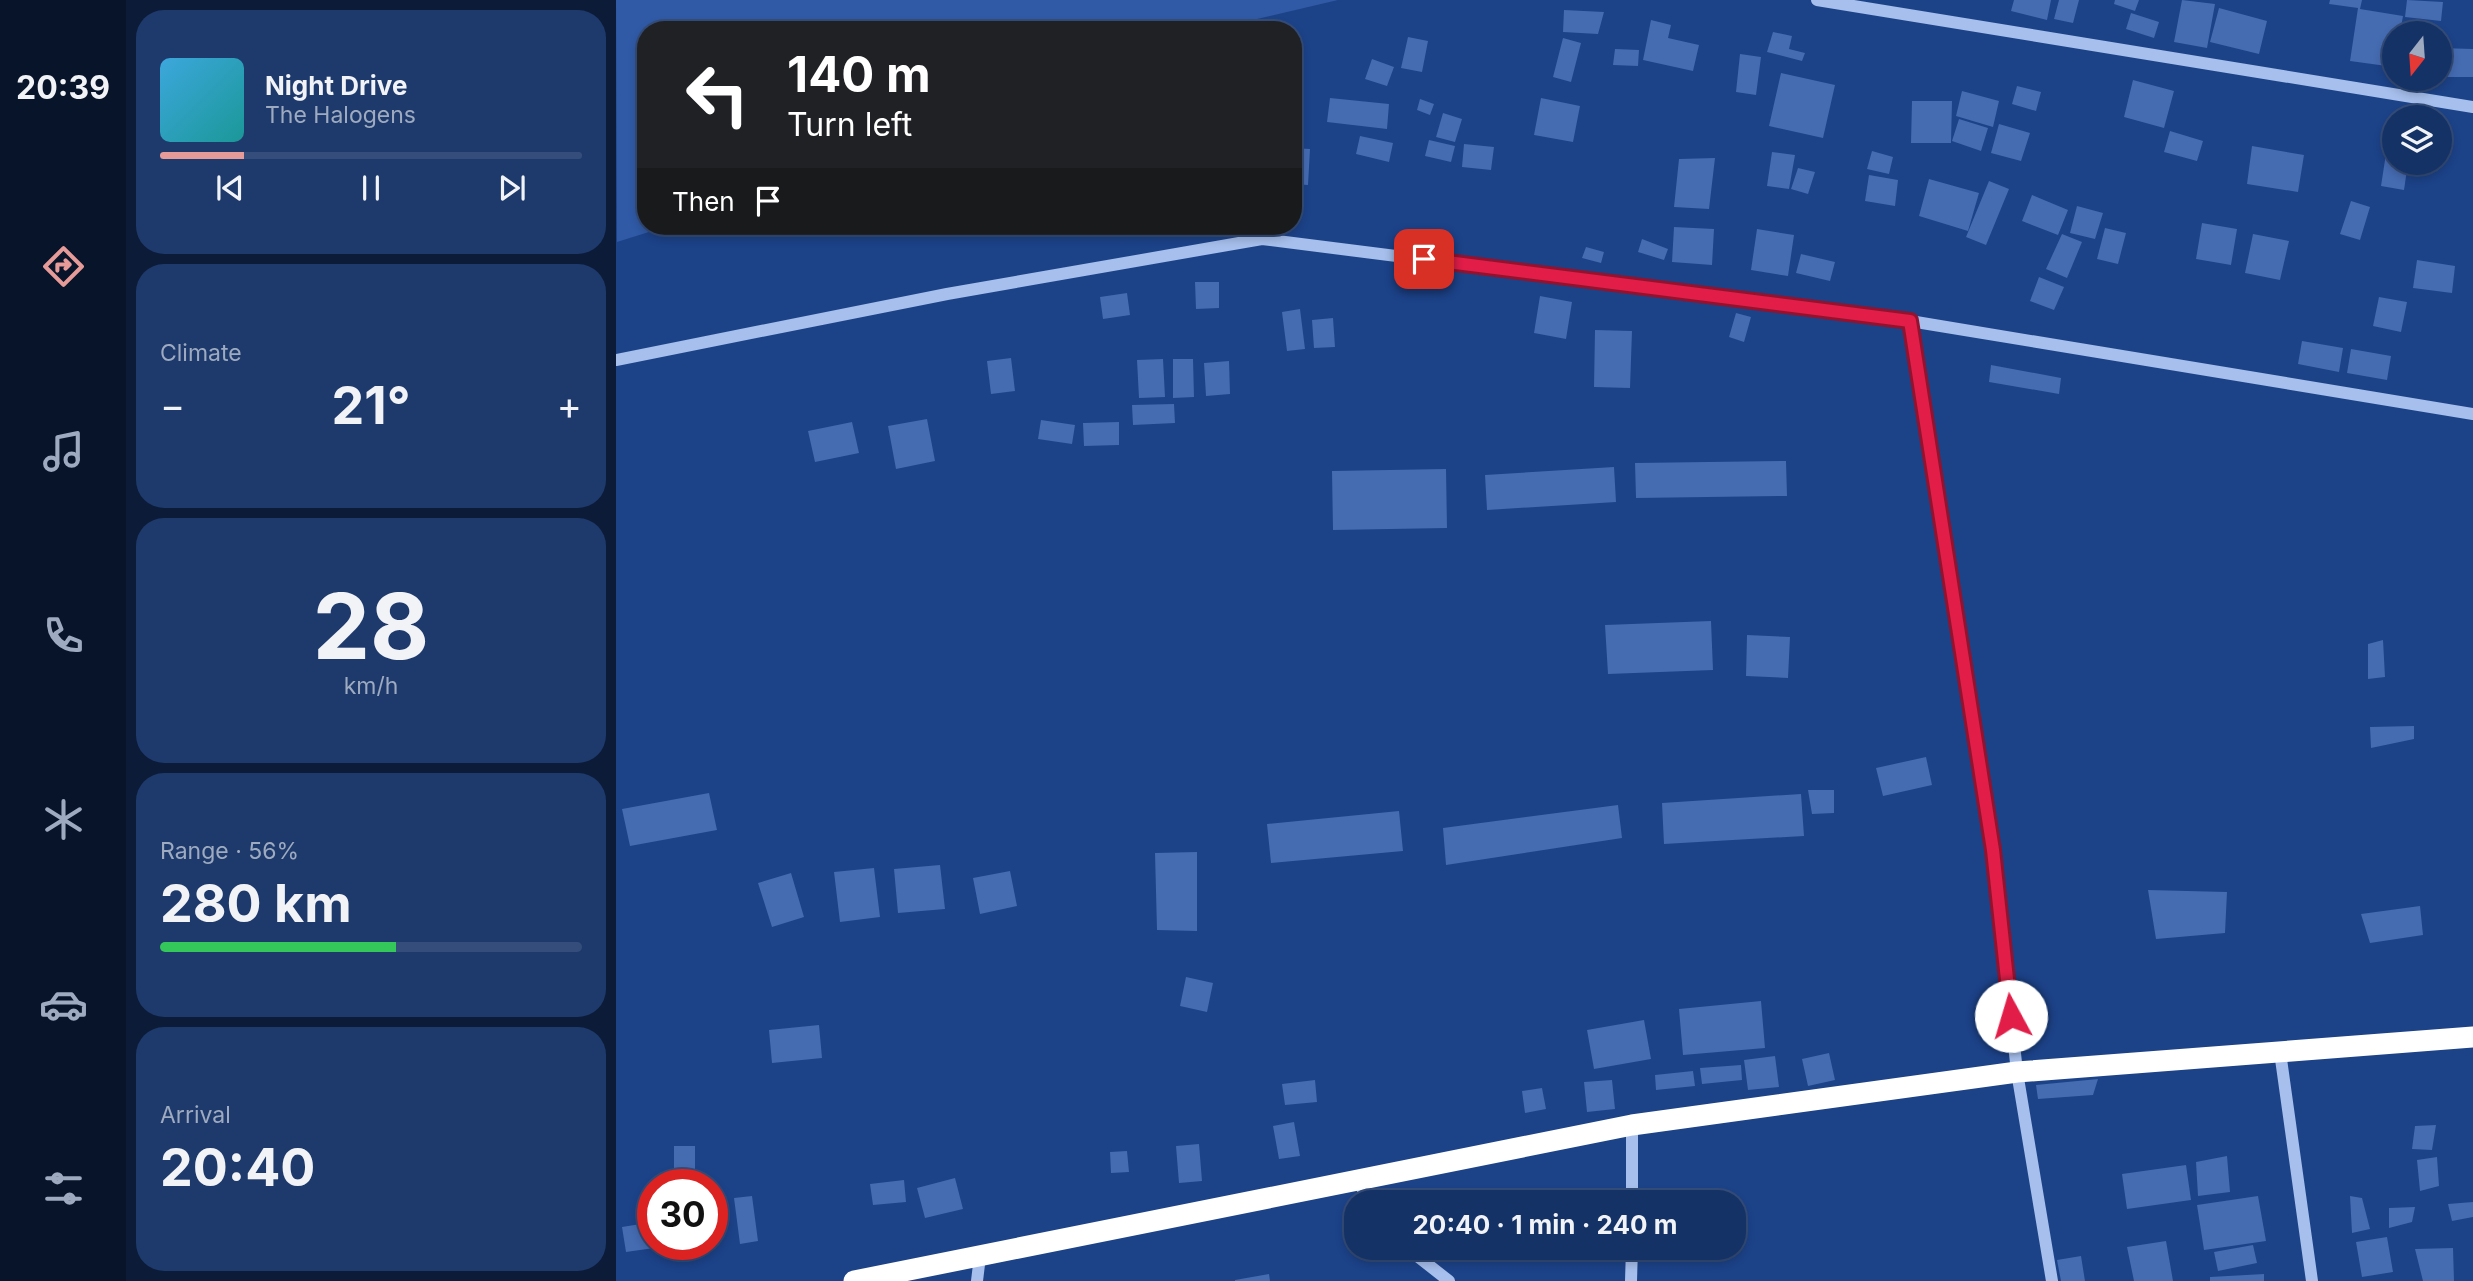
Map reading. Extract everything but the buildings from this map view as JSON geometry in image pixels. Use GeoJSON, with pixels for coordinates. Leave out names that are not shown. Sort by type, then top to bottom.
{"type":"FeatureCollection","features":[{"type":"Feature","properties":{"kind":"highway"},"geometry":{"type":"LineString","coordinates":[[854,1281],[1632,1125],[2017,1072],[2473,1037]]}},
{"type":"Feature","properties":{"kind":"street"},"geometry":{"type":"LineString","coordinates":[[1817,0],[2473,107]]}},
{"type":"Feature","properties":{"kind":"street"},"geometry":{"type":"LineString","coordinates":[[616,360],[947,294],[1262,239],[1910,321],[2473,414]]}},
{"type":"Feature","properties":{"kind":"street"},"geometry":{"type":"LineString","coordinates":[[1910,321],[1993,850],[2017,1072],[2052,1281]]}},
{"type":"Feature","properties":{"kind":"street"},"geometry":{"type":"LineString","coordinates":[[2280,1052],[2312,1281]]}},
{"type":"Feature","properties":{"kind":"street"},"geometry":{"type":"LineString","coordinates":[[1632,1125],[1632,1190]]}},
{"type":"Feature","properties":{"kind":"street"},"geometry":{"type":"LineString","coordinates":[[1357,1181],[1364,1190]]}},
{"type":"Feature","properties":{"kind":"street"},"geometry":{"type":"LineString","coordinates":[[977,1281],[980,1256]]}},
{"type":"Feature","properties":{"kind":"street"},"geometry":{"type":"LineString","coordinates":[[1422,1260],[1449,1281]]}},
{"type":"Feature","properties":{"kind":"street"},"geometry":{"type":"LineString","coordinates":[[1631,1281],[1632,1260]]}},
{"type":"Feature","properties":{"kind":"shaded area"},"geometry":{"type":"Polygon","coordinates":[[[616,0],[1338,0],[1248,21],[637,21],[637,235],[639,235],[617,242],[616,0]]]}},
{"type":"Feature","properties":{"kind":"route"},"geometry":{"type":"LineString","coordinates":[[1424,259],[1910,321],[1993,850],[2011,1016]]}}]}
